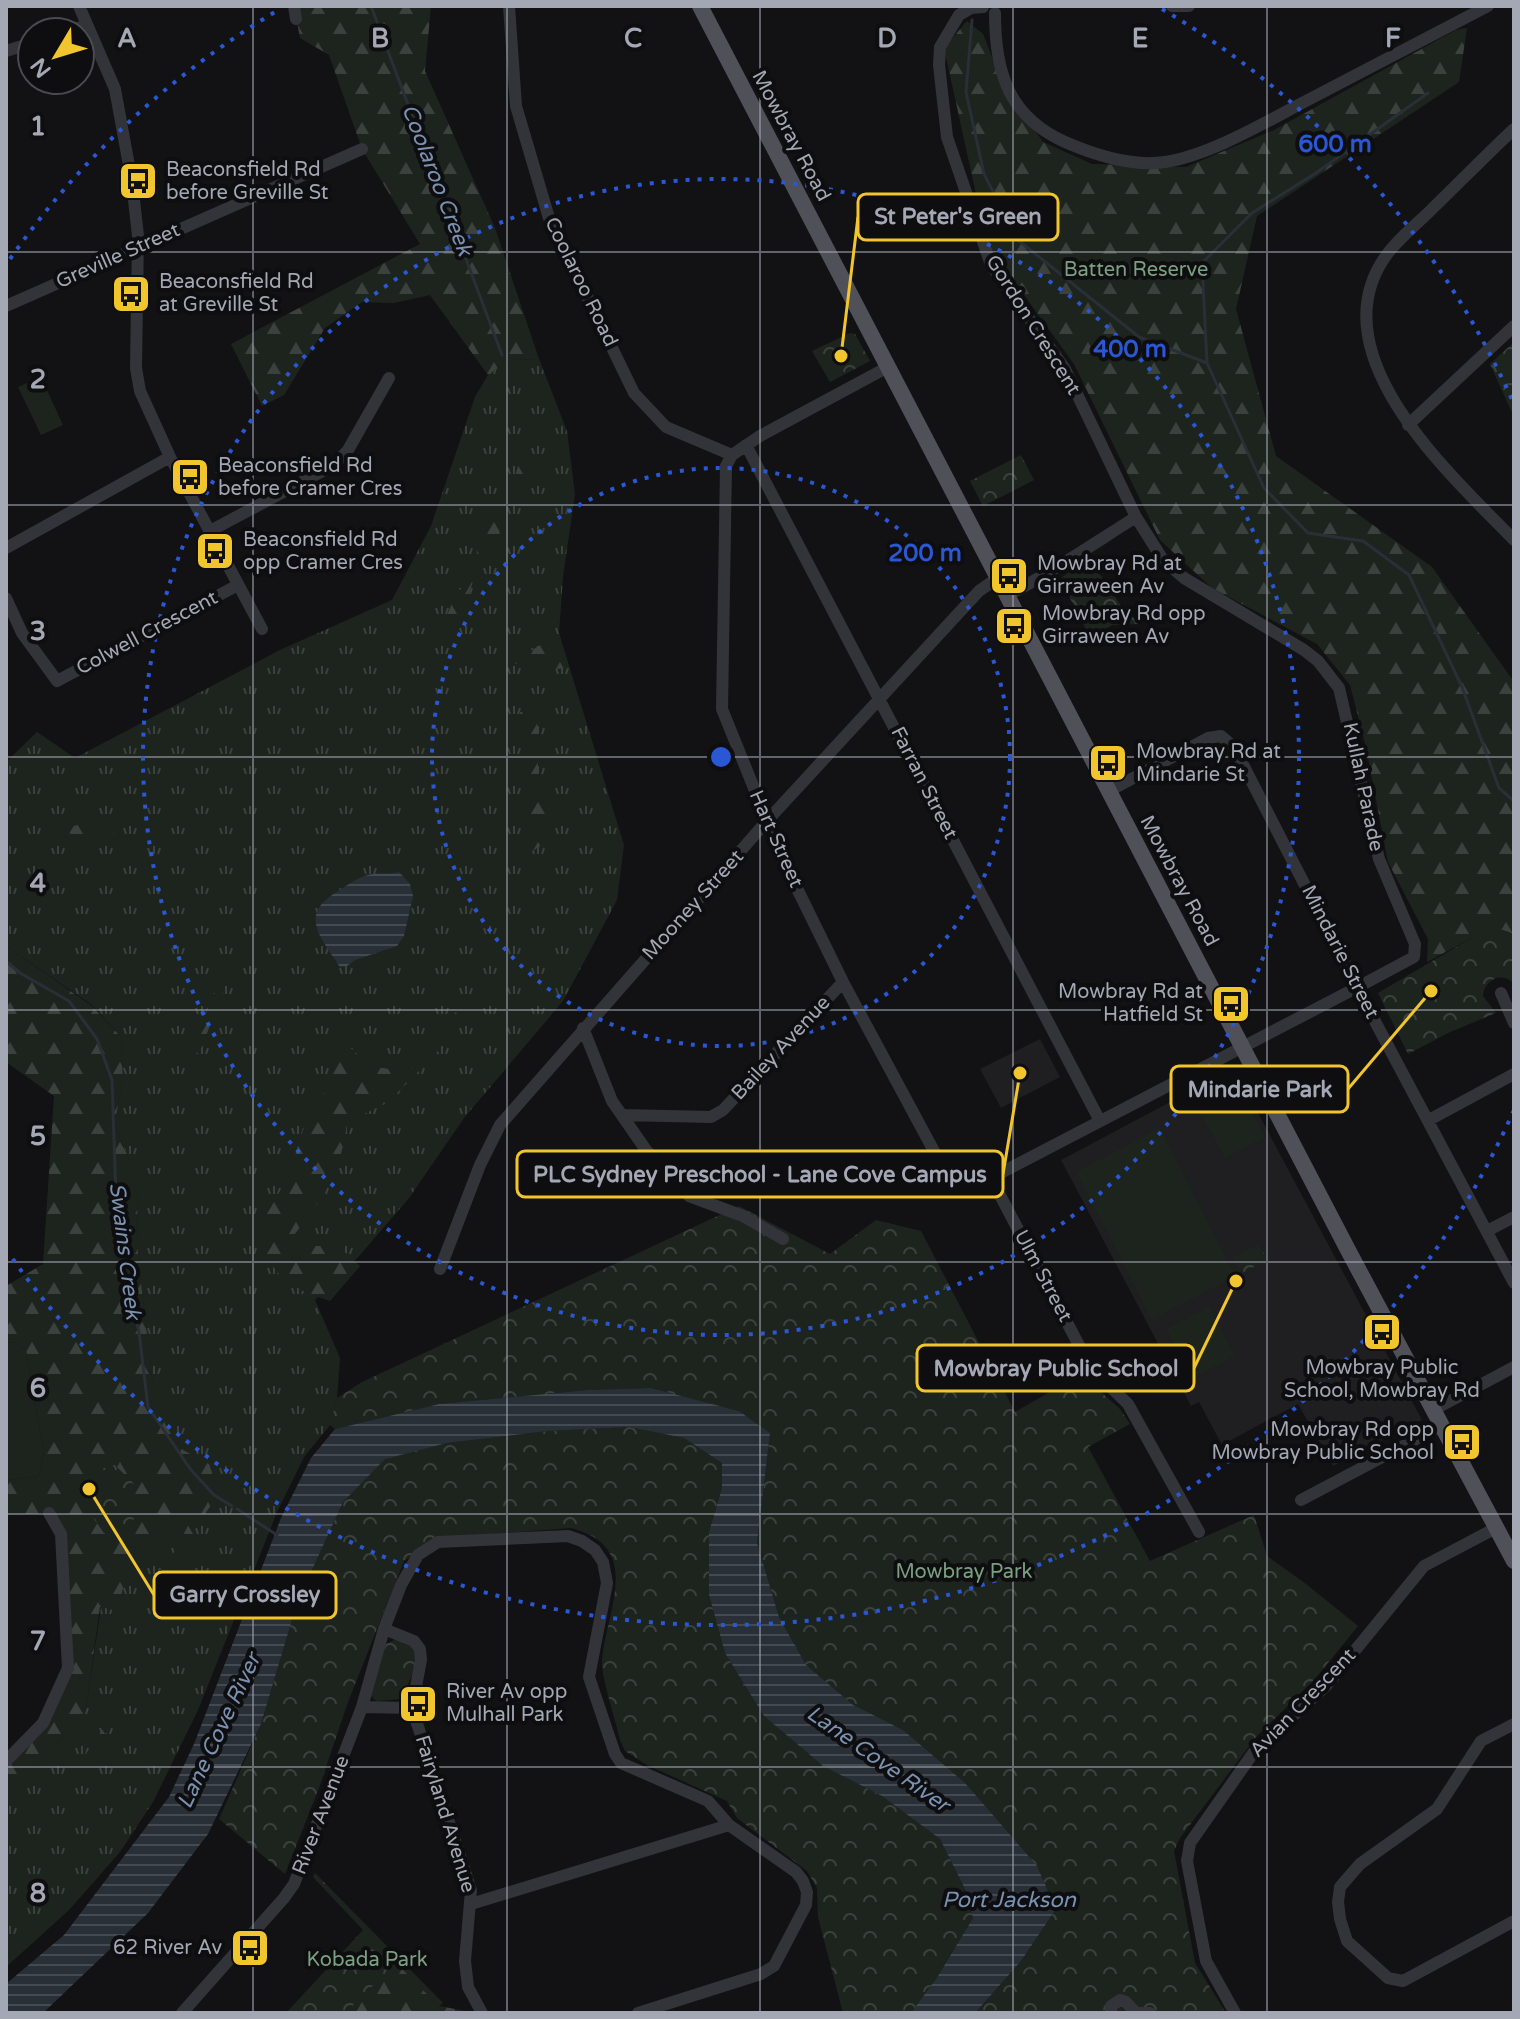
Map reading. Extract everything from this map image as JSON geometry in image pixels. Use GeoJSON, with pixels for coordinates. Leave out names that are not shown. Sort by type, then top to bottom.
{"type":"FeatureCollection","features":[{"type":"Feature","properties":{"kind":"main road","name":"Mowbray Road"},"geometry":{"type":"LineString","coordinates":[[700,6],[1514,1561]]}},
{"type":"Feature","properties":{"kind":"street","name":"Coolaroo Road"},"geometry":{"type":"LineString","coordinates":[[509,6],[516,106],[549,218],[634,393],[666,427],[732,455]]}},
{"type":"Feature","properties":{"kind":"street"},"geometry":{"type":"LineString","coordinates":[[1172,6],[1188,7]]}},
{"type":"Feature","properties":{"kind":"street"},"geometry":{"type":"LineString","coordinates":[[990,8],[995,47],[1013,101],[1035,124],[1056,137],[1094,153],[1121,159],[1163,162],[1246,132],[1488,6]]}},
{"type":"Feature","properties":{"kind":"street","name":"Gordon Crescent"},"geometry":{"type":"LineString","coordinates":[[990,8],[971,8],[959,15],[940,47],[947,137],[991,265],[1065,369],[1136,517]]}},
{"type":"Feature","properties":{"kind":"street"},"geometry":{"type":"LineString","coordinates":[[96,45],[119,104],[132,182],[138,248],[138,380],[143,402],[262,629]]}},
{"type":"Feature","properties":{"kind":"street"},"geometry":{"type":"LineString","coordinates":[[1514,129],[1388,253],[1371,285],[1366,323],[1380,374],[1408,425],[1514,540]]}},
{"type":"Feature","properties":{"kind":"street","name":"Greville Street"},"geometry":{"type":"LineString","coordinates":[[6,306],[362,149]]}},
{"type":"Feature","properties":{"kind":"street"},"geometry":{"type":"LineString","coordinates":[[1408,425],[1514,326]]}},
{"type":"Feature","properties":{"kind":"street"},"geometry":{"type":"LineString","coordinates":[[732,455],[888,367]]}},
{"type":"Feature","properties":{"kind":"street"},"geometry":{"type":"LineString","coordinates":[[210,531],[334,465],[348,450],[389,378]]}},
{"type":"Feature","properties":{"kind":"street","name":"Farran Street"},"geometry":{"type":"LineString","coordinates":[[746,445],[1100,1121]]}},
{"type":"Feature","properties":{"kind":"street","name":"Hart Street"},"geometry":{"type":"LineString","coordinates":[[732,455],[726,466],[725,487],[722,709],[766,822],[843,982],[956,1192]]}},
{"type":"Feature","properties":{"kind":"street"},"geometry":{"type":"LineString","coordinates":[[6,548],[170,457]]}},
{"type":"Feature","properties":{"kind":"street"},"geometry":{"type":"LineString","coordinates":[[1008,595],[1061,567],[1136,517]]}},
{"type":"Feature","properties":{"kind":"street","name":"Kullah Parade"},"geometry":{"type":"LineString","coordinates":[[956,1192],[966,1191],[1414,957],[1415,944],[1379,859],[1339,688],[1318,661],[1304,650],[1184,578],[1163,560],[1136,517]]}},
{"type":"Feature","properties":{"kind":"street","name":"Mooney Street"},"geometry":{"type":"LineString","coordinates":[[440,1269],[480,1165],[500,1125],[766,822],[979,591],[999,577]]}},
{"type":"Feature","properties":{"kind":"street","name":"Colwell Crescent"},"geometry":{"type":"LineString","coordinates":[[6,598],[22,633],[57,681],[238,585]]}},
{"type":"Feature","properties":{"kind":"street","name":"Mindarie Street"},"geometry":{"type":"LineString","coordinates":[[1109,791],[1208,738],[1221,736],[1234,747],[1514,1283]]}},
{"type":"Feature","properties":{"kind":"street","name":"Bailey Avenue"},"geometry":{"type":"LineString","coordinates":[[622,1115],[711,1117],[723,1110],[843,982]]}},
{"type":"Feature","properties":{"kind":"street"},"geometry":{"type":"LineString","coordinates":[[1501,993],[1514,1023]]}},
{"type":"Feature","properties":{"kind":"street"},"geometry":{"type":"LineString","coordinates":[[583,1028],[612,1101],[646,1150],[689,1196],[743,1216],[783,1239]]}},
{"type":"Feature","properties":{"kind":"street"},"geometry":{"type":"LineString","coordinates":[[1429,1120],[1514,1074]]}},
{"type":"Feature","properties":{"kind":"street","name":"Ulm Street"},"geometry":{"type":"LineString","coordinates":[[991,1178],[1091,1368],[1128,1404],[1199,1532]]}},
{"type":"Feature","properties":{"kind":"street"},"geometry":{"type":"LineString","coordinates":[[1487,1231],[1514,1217]]}},
{"type":"Feature","properties":{"kind":"street"},"geometry":{"type":"LineString","coordinates":[[1433,1410],[1514,1367]]}},
{"type":"Feature","properties":{"kind":"street"},"geometry":{"type":"LineString","coordinates":[[1301,1500],[1441,1426]]}},
{"type":"Feature","properties":{"kind":"street"},"geometry":{"type":"LineString","coordinates":[[7,1757],[43,1723],[68,1668],[61,1534],[49,1513]]}},
{"type":"Feature","properties":{"kind":"street","name":"Avian Crescent"},"geometry":{"type":"LineString","coordinates":[[1231,2012],[1206,1961],[1187,1861],[1190,1843],[1256,1749],[1326,1686],[1424,1566],[1496,1528]]}},
{"type":"Feature","properties":{"kind":"street","name":"River Avenue"},"geometry":{"type":"LineString","coordinates":[[182,2013],[290,1891],[313,1839],[362,1707],[384,1629],[418,1555],[438,1542],[568,1536],[582,1541],[599,1556],[607,1576],[589,1677],[615,1754],[629,1768],[708,1801],[729,1825],[796,1872],[805,1886],[806,1905],[774,1966],[761,1974],[638,2013]]}},
{"type":"Feature","properties":{"kind":"street"},"geometry":{"type":"LineString","coordinates":[[362,1707],[412,1708],[421,1660],[420,1649],[414,1641],[384,1629]]}},
{"type":"Feature","properties":{"kind":"street","name":"Fairyland Avenue"},"geometry":{"type":"LineString","coordinates":[[412,1708],[471,1890],[465,1961],[468,1987],[482,2013]]}},
{"type":"Feature","properties":{"kind":"street"},"geometry":{"type":"LineString","coordinates":[[1514,1724],[1481,1741],[1437,1809],[1360,1864],[1340,1887],[1338,1902],[1347,1941],[1388,1978],[1403,1981],[1514,1921]]}},
{"type":"Feature","properties":{"kind":"street"},"geometry":{"type":"LineString","coordinates":[[471,1904],[729,1825]]}},
{"type":"Feature","properties":{"kind":"street"},"geometry":{"type":"LineString","coordinates":[[1111,2013],[1111,2006],[1120,2000],[1136,2013],[1150,2013]]}},
{"type":"Feature","properties":{"kind":"shaded area"},"geometry":{"type":"Polygon","coordinates":[[[1040,1039],[1060,1077],[1001,1108],[980,1069],[1040,1039]]]}},
{"type":"Feature","properties":{"kind":"shaded area"},"geometry":{"type":"Polygon","coordinates":[[[1234,1068],[1422,1420],[1333,1466],[1298,1404],[1222,1445],[1199,1402],[1191,1406],[1061,1160],[1234,1068]]]}},
{"type":"Feature","properties":{"kind":"green space"},"geometry":{"type":"Polygon","coordinates":[[[294,6],[431,6],[425,71],[495,228],[539,359],[510,360],[488,375],[430,295],[394,303],[362,302],[325,328],[284,395],[262,406],[231,344],[420,244],[362,149],[329,55],[300,38],[294,6]]]}},
{"type":"Feature","properties":{"kind":"green space","name":"Batten Reserve"},"geometry":{"type":"Polygon","coordinates":[[[967,21],[983,34],[1003,85],[1043,142],[1092,164],[1186,167],[1274,130],[1456,30],[1467,28],[1459,82],[1257,216],[1236,309],[1276,456],[1432,567],[1514,682],[1514,934],[1492,927],[1427,962],[1428,939],[1388,862],[1366,747],[1350,685],[1317,644],[1212,588],[1160,540],[1074,364],[987,244],[944,48],[967,21]]]}},
{"type":"Feature","properties":{"kind":"green space"},"geometry":{"type":"Polygon","coordinates":[[[850,333],[855,334],[870,361],[830,382],[812,351],[850,333]]]}},
{"type":"Feature","properties":{"kind":"green space"},"geometry":{"type":"Polygon","coordinates":[[[1514,342],[1514,417],[1490,364],[1514,342]]]}},
{"type":"Feature","properties":{"kind":"green space"},"geometry":{"type":"Polygon","coordinates":[[[539,359],[567,431],[575,494],[563,577],[559,633],[624,845],[617,900],[563,1001],[464,1118],[409,1198],[360,1255],[315,1300],[340,1358],[337,1398],[330,1425],[304,1457],[277,1512],[198,1710],[153,1802],[120,1852],[69,1910],[6,1967],[6,1797],[35,1770],[86,1708],[101,1607],[183,1450],[153,1385],[138,1258],[137,1177],[114,1126],[123,1080],[121,1037],[92,1005],[6,946],[6,762],[37,732],[75,758],[280,650],[392,600],[431,526],[475,397],[488,375],[510,360],[539,359]]]}},
{"type":"Feature","properties":{"kind":"green space"},"geometry":{"type":"Polygon","coordinates":[[[41,377],[63,425],[41,435],[18,387],[41,377]]]}},
{"type":"Feature","properties":{"kind":"green space"},"geometry":{"type":"Polygon","coordinates":[[[523,431],[528,447],[527,464],[514,496],[510,494],[519,463],[523,431]]]}},
{"type":"Feature","properties":{"kind":"green space"},"geometry":{"type":"Polygon","coordinates":[[[1021,455],[1034,480],[983,506],[970,481],[1021,455]]]}},
{"type":"Feature","properties":{"kind":"green space"},"geometry":{"type":"Polygon","coordinates":[[[498,508],[501,522],[499,537],[488,546],[485,560],[478,561],[473,518],[482,525],[493,522],[498,508]]]}},
{"type":"Feature","properties":{"kind":"green space"},"geometry":{"type":"Polygon","coordinates":[[[1088,557],[1122,607],[1140,624],[1112,625],[1095,635],[1087,631],[1060,579],[1088,557]]]}},
{"type":"Feature","properties":{"kind":"green space"},"geometry":{"type":"Polygon","coordinates":[[[474,579],[461,615],[452,622],[444,622],[457,592],[474,579]]]}},
{"type":"Feature","properties":{"kind":"green space"},"geometry":{"type":"Polygon","coordinates":[[[559,633],[568,668],[512,663],[559,633]]]}},
{"type":"Feature","properties":{"kind":"green space"},"geometry":{"type":"Polygon","coordinates":[[[537,710],[538,785],[546,806],[540,846],[531,852],[521,828],[525,754],[520,712],[537,710]]]}},
{"type":"Feature","properties":{"kind":"green space"},"geometry":{"type":"Polygon","coordinates":[[[107,820],[114,834],[103,843],[71,835],[67,827],[107,820]]]}},
{"type":"Feature","properties":{"kind":"green space"},"geometry":{"type":"Polygon","coordinates":[[[1492,926],[1514,934],[1514,984],[1505,978],[1495,979],[1484,990],[1483,996],[1496,1013],[1408,1054],[1378,993],[1492,926]]]}},
{"type":"Feature","properties":{"kind":"green space"},"geometry":{"type":"Polygon","coordinates":[[[6,946],[92,1006],[121,1037],[123,1080],[114,1126],[137,1177],[138,1258],[153,1384],[183,1450],[209,1464],[219,1493],[195,1529],[164,1609],[154,1615],[161,1580],[190,1522],[184,1515],[146,1544],[127,1569],[118,1611],[100,1607],[86,1708],[35,1770],[6,1797],[6,1761],[43,1723],[68,1668],[64,1564],[49,1513],[6,1515],[6,1480],[39,1476],[44,1452],[26,1351],[18,1343],[6,1342],[6,1286],[43,1264],[54,1096],[6,1062],[6,946]]]}},
{"type":"Feature","properties":{"kind":"green space"},"geometry":{"type":"Polygon","coordinates":[[[221,975],[229,976],[199,1054],[192,1049],[221,975]]]}},
{"type":"Feature","properties":{"kind":"green space"},"geometry":{"type":"Polygon","coordinates":[[[461,1005],[468,1014],[432,1058],[387,1103],[347,1122],[341,1154],[330,1183],[294,1235],[302,1246],[323,1246],[333,1241],[360,1266],[330,1301],[296,1287],[285,1280],[271,1263],[253,1218],[265,1210],[283,1187],[308,1117],[328,1086],[337,1043],[344,1042],[375,1066],[414,1068],[461,1005]]]}},
{"type":"Feature","properties":{"kind":"green space"},"geometry":{"type":"Polygon","coordinates":[[[1234,1080],[1265,1137],[1225,1158],[1194,1101],[1234,1080]]]}},
{"type":"Feature","properties":{"kind":"green space"},"geometry":{"type":"Polygon","coordinates":[[[1159,1128],[1236,1276],[1152,1320],[1076,1172],[1159,1128]]]}},
{"type":"Feature","properties":{"kind":"green space","name":"Mowbray Park"},"geometry":{"type":"Polygon","coordinates":[[[739,1206],[830,1254],[876,1220],[921,1231],[1015,1412],[1081,1374],[1120,1409],[1130,1424],[1088,1447],[1150,1561],[1254,1515],[1267,1556],[1358,1626],[1314,1680],[1256,1737],[1180,1838],[1174,1851],[1195,1963],[1226,2013],[975,2013],[1021,1961],[1056,1909],[1037,1866],[903,1730],[853,1706],[806,1665],[779,1617],[757,1543],[770,1433],[739,1411],[651,1388],[588,1390],[439,1404],[335,1429],[330,1425],[337,1398],[362,1382],[739,1206]]]}},
{"type":"Feature","properties":{"kind":"green space"},"geometry":{"type":"Polygon","coordinates":[[[1259,1244],[1267,1260],[1244,1272],[1240,1270],[1233,1257],[1259,1244]]]}},
{"type":"Feature","properties":{"kind":"green space"},"geometry":{"type":"Polygon","coordinates":[[[1209,1307],[1235,1356],[1192,1378],[1166,1329],[1209,1307]]]}},
{"type":"Feature","properties":{"kind":"green space"},"geometry":{"type":"Polygon","coordinates":[[[6,1342],[18,1343],[26,1351],[44,1452],[39,1476],[6,1480],[6,1342]]]}},
{"type":"Feature","properties":{"kind":"green space"},"geometry":{"type":"Polygon","coordinates":[[[629,1427],[684,1438],[722,1463],[722,1488],[709,1532],[709,1595],[725,1653],[764,1716],[823,1766],[882,1796],[940,1839],[965,1889],[973,1918],[911,2013],[843,2013],[818,1917],[817,1888],[807,1871],[737,1818],[727,1801],[647,1765],[625,1751],[602,1668],[614,1600],[614,1564],[607,1549],[593,1537],[571,1528],[437,1538],[404,1561],[285,1874],[219,1819],[261,1724],[297,1603],[343,1502],[385,1458],[447,1443],[548,1431],[629,1427]]]}},
{"type":"Feature","properties":{"kind":"green space"},"geometry":{"type":"Polygon","coordinates":[[[115,1465],[133,1483],[137,1511],[135,1518],[127,1525],[104,1533],[77,1495],[101,1469],[115,1465]]]}},
{"type":"Feature","properties":{"kind":"green space"},"geometry":{"type":"Polygon","coordinates":[[[398,1638],[414,1648],[418,1660],[402,1699],[377,1701],[371,1696],[386,1644],[398,1638]]]}},
{"type":"Feature","properties":{"kind":"green space"},"geometry":{"type":"Polygon","coordinates":[[[112,1716],[114,1722],[78,1773],[76,1768],[112,1716]]]}},
{"type":"Feature","properties":{"kind":"green space","name":"Kobada Park"},"geometry":{"type":"Polygon","coordinates":[[[315,1873],[443,2003],[439,2006],[396,1963],[345,2013],[286,2013],[363,1930],[313,1877],[315,1873]]]}},
{"type":"Feature","properties":{"kind":"green space"},"geometry":{"type":"Polygon","coordinates":[[[396,1962],[439,2006],[477,2013],[345,2013],[396,1962]]]}},
{"type":"Feature","properties":{"kind":"water"},"geometry":{"type":"Polygon","coordinates":[[[399,872],[410,884],[413,896],[404,936],[397,946],[340,967],[316,926],[319,908],[327,899],[360,878],[399,872]]]}},
{"type":"Feature","properties":{"kind":"water","name":"Port Jackson"},"geometry":{"type":"Polygon","coordinates":[[[651,1388],[739,1411],[770,1433],[757,1543],[779,1617],[806,1665],[853,1705],[903,1730],[965,1783],[1037,1866],[1056,1909],[1021,1961],[975,2013],[911,2013],[973,1918],[965,1889],[940,1839],[882,1796],[823,1766],[764,1716],[725,1653],[709,1595],[709,1532],[722,1488],[722,1463],[684,1438],[629,1427],[548,1431],[447,1443],[385,1459],[343,1502],[297,1603],[261,1724],[208,1834],[148,1913],[43,2013],[6,2013],[6,1984],[64,1935],[169,1797],[194,1744],[281,1518],[311,1458],[335,1429],[439,1404],[588,1390],[651,1388]]]}},
{"type":"Feature","properties":{"kind":"waterway","name":"Coolaroo Creek"},"geometry":{"type":"LineString","coordinates":[[371,6],[502,355]]}},
{"type":"Feature","properties":{"kind":"waterway"},"geometry":{"type":"LineString","coordinates":[[972,20],[966,92],[984,174],[1018,240],[1139,337],[1207,363],[1264,488],[1308,533],[1363,541],[1409,575],[1462,687],[1499,788],[1514,801]]}},
{"type":"Feature","properties":{"kind":"waterway"},"geometry":{"type":"LineString","coordinates":[[1207,363],[1202,263],[1252,213],[1316,173],[1428,93]]}},
{"type":"Feature","properties":{"kind":"waterway","name":"Swains Creek"},"geometry":{"type":"LineString","coordinates":[[6,961],[20,973],[69,1001],[97,1039],[112,1080],[117,1227],[139,1332],[148,1407],[191,1470],[214,1495],[232,1506]]}},
{"type":"Feature","properties":{"kind":"waterway","name":"Swains Creek"},"geometry":{"type":"LineString","coordinates":[[237,1509],[277,1535]]}},
{"type":"Feature","properties":{"kind":"place","name":"Beaconsfield Rd before Greville St"},"geometry":{"type":"Point","coordinates":[138,181]}},
{"type":"Feature","properties":{"kind":"place","name":"Beaconsfield Rd at Greville St"},"geometry":{"type":"Point","coordinates":[131,294]}},
{"type":"Feature","properties":{"kind":"place","name":"St Peter's Green"},"geometry":{"type":"Point","coordinates":[841,356]}},
{"type":"Feature","properties":{"kind":"place","name":"Beaconsfield Rd before Cramer Cres"},"geometry":{"type":"Point","coordinates":[190,477]}},
{"type":"Feature","properties":{"kind":"place","name":"Beaconsfield Rd opp Cramer Cres"},"geometry":{"type":"Point","coordinates":[215,551]}},
{"type":"Feature","properties":{"kind":"place","name":"Mowbray Rd at Girraween Av"},"geometry":{"type":"Point","coordinates":[1009,576]}},
{"type":"Feature","properties":{"kind":"place","name":"Mowbray Rd opp Girraween Av"},"geometry":{"type":"Point","coordinates":[1014,626]}},
{"type":"Feature","properties":{"kind":"place","name":"Mowbray Rd at Mindarie St"},"geometry":{"type":"Point","coordinates":[1108,763]}},
{"type":"Feature","properties":{"kind":"place","name":"Mindarie Park"},"geometry":{"type":"Point","coordinates":[1431,991]}},
{"type":"Feature","properties":{"kind":"place","name":"Mowbray Rd at Hatfield St"},"geometry":{"type":"Point","coordinates":[1231,1004]}},
{"type":"Feature","properties":{"kind":"place","name":"PLC Sydney Preschool - Lane Cove Campus"},"geometry":{"type":"Point","coordinates":[1020,1073]}},
{"type":"Feature","properties":{"kind":"place","name":"Mowbray Public School"},"geometry":{"type":"Point","coordinates":[1236,1281]}},
{"type":"Feature","properties":{"kind":"place","name":"Mowbray Public School, Mowbray Rd"},"geometry":{"type":"Point","coordinates":[1382,1332]}},
{"type":"Feature","properties":{"kind":"place","name":"Mowbray Rd opp Mowbray Public School"},"geometry":{"type":"Point","coordinates":[1462,1442]}},
{"type":"Feature","properties":{"kind":"place","name":"Garry Crossley"},"geometry":{"type":"Point","coordinates":[89,1489]}},
{"type":"Feature","properties":{"kind":"place","name":"River Av opp Mulhall Park"},"geometry":{"type":"Point","coordinates":[418,1704]}},
{"type":"Feature","properties":{"kind":"place","name":"62 River Av"},"geometry":{"type":"Point","coordinates":[250,1948]}},
{"type":"Feature","properties":{"kind":"water label","name":"Lane Cove River"},"geometry":{"type":"Point","coordinates":[219,1731]}},
{"type":"Feature","properties":{"kind":"water label","name":"Lane Cove River"},"geometry":{"type":"Point","coordinates":[878,1759]}}]}
